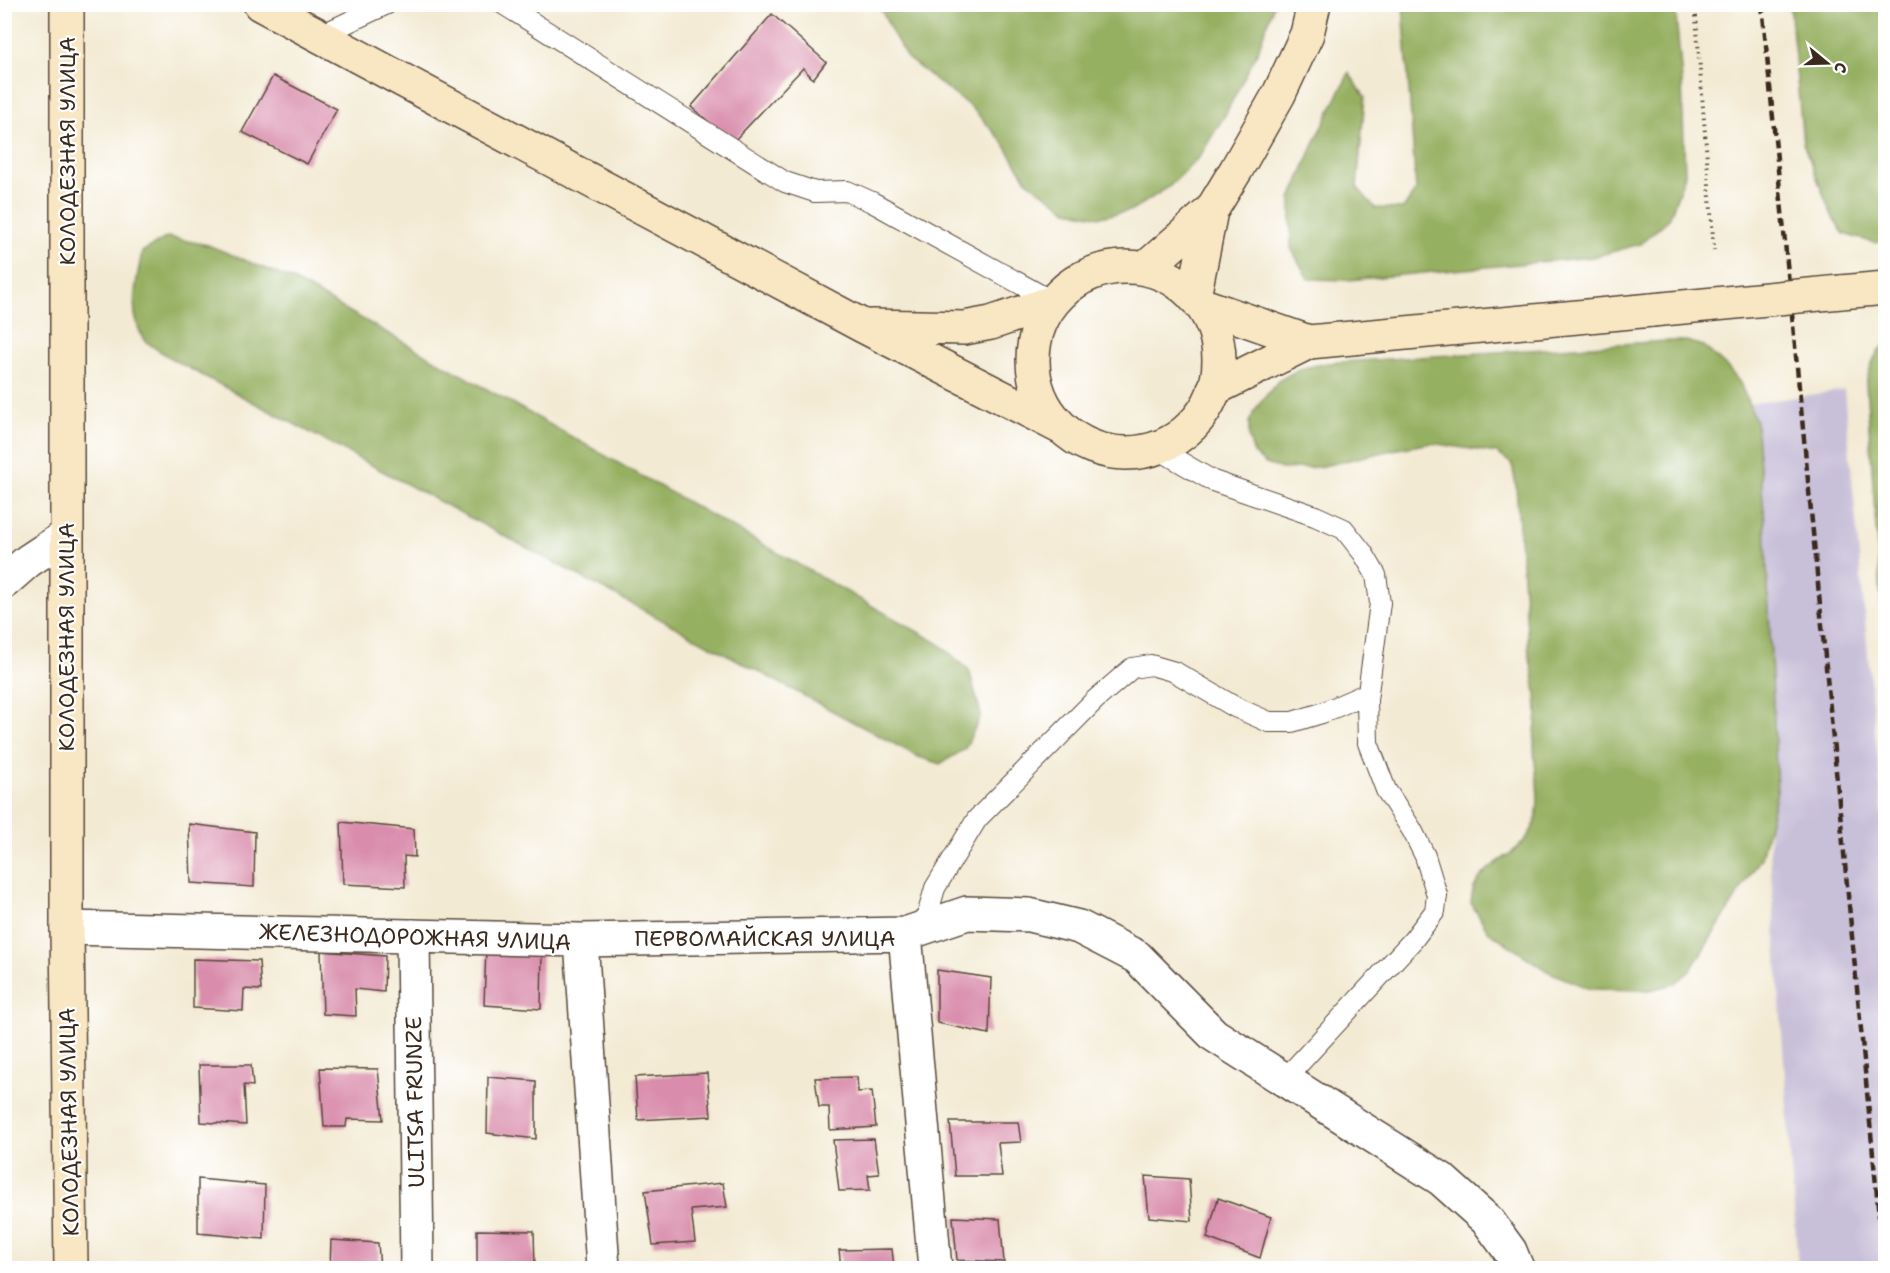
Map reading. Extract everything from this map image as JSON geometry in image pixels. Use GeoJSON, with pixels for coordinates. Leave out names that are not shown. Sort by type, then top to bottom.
{"type":"FeatureCollection","features":[{"type":"Feature","properties":{"kind":"main road","name":"КОЛОДЕЗНАЯ УЛИЦА"},"geometry":{"type":"LineString","coordinates":[[67,4],[67,928],[71,1269]]}},
{"type":"Feature","properties":{"kind":"main road"},"geometry":{"type":"LineString","coordinates":[[260,4],[863,326],[1062,428],[1090,447],[1124,454],[1158,449],[1188,431],[1209,404],[1220,371],[1217,336],[1198,301],[1178,281],[1146,268],[1112,267],[1079,279],[1053,302],[1037,333],[1032,367],[1041,400],[1062,428]]}},
{"type":"Feature","properties":{"kind":"main road"},"geometry":{"type":"LineString","coordinates":[[1146,268],[1211,210],[1279,94],[1307,34],[1314,4]]}},
{"type":"Feature","properties":{"kind":"main road"},"geometry":{"type":"LineString","coordinates":[[1198,301],[1211,210]]}},
{"type":"Feature","properties":{"kind":"main road"},"geometry":{"type":"LineString","coordinates":[[1214,389],[1309,342],[1886,288]]}},
{"type":"Feature","properties":{"kind":"main road"},"geometry":{"type":"LineString","coordinates":[[1198,301],[1309,342]]}},
{"type":"Feature","properties":{"kind":"main road"},"geometry":{"type":"LineString","coordinates":[[863,326],[964,328],[991,323],[1053,302]]}},
{"type":"Feature","properties":{"kind":"street"},"geometry":{"type":"LineString","coordinates":[[4,582],[28,561],[66,536]]}},
{"type":"Feature","properties":{"kind":"street"},"geometry":{"type":"LineString","coordinates":[[915,931],[967,913],[1029,915],[1079,927],[1137,957],[1214,1035],[1441,1179],[1488,1221],[1510,1251],[1517,1269]]}},
{"type":"Feature","properties":{"kind":"street","name":"ЖЕЛЕЗНОДОРОЖНАЯ УЛИЦА"},"geometry":{"type":"LineString","coordinates":[[67,928],[581,940],[603,1269]]}},
{"type":"Feature","properties":{"kind":"street","name":"ПЕРВОМАЙСКАЯ УЛИЦА"},"geometry":{"type":"LineString","coordinates":[[581,940],[915,931],[935,1269]]}},
{"type":"Feature","properties":{"kind":"street","name":"ULITSA FRUNZE"},"geometry":{"type":"LineString","coordinates":[[413,936],[417,1269]]}},
{"type":"Feature","properties":{"kind":"lane"},"geometry":{"type":"LineString","coordinates":[[319,36],[387,4]]}},
{"type":"Feature","properties":{"kind":"lane"},"geometry":{"type":"LineString","coordinates":[[503,4],[785,182],[815,192],[847,191],[872,202],[1053,302]]}},
{"type":"Feature","properties":{"kind":"lane"},"geometry":{"type":"LineString","coordinates":[[1158,449],[1212,482],[1315,516],[1344,529],[1363,553],[1376,575],[1380,603],[1368,693],[1368,743],[1386,790],[1412,830],[1425,856],[1437,896],[1435,911],[1413,940],[1284,1080]]}},
{"type":"Feature","properties":{"kind":"lane"},"geometry":{"type":"LineString","coordinates":[[915,931],[935,888],[977,819],[1095,700],[1132,668],[1151,665],[1175,672],[1235,707],[1269,722],[1292,722],[1322,713],[1368,693]]}},
{"type":"Feature","properties":{"kind":"path"},"geometry":{"type":"LineString","coordinates":[[1695,4],[1714,250]]}},
{"type":"Feature","properties":{"kind":"shaded area"},"geometry":{"type":"Polygon","coordinates":[[[1844,390],[1885,841],[1885,1268],[1798,1268],[1771,871],[1748,404],[1844,390]]]}},
{"type":"Feature","properties":{"kind":"green space"},"geometry":{"type":"Polygon","coordinates":[[[884,5],[1274,5],[1257,53],[1225,115],[1200,156],[1170,186],[1133,210],[1100,217],[1068,210],[1028,182],[1002,141],[972,108],[907,58],[881,9],[884,5]]]}},
{"type":"Feature","properties":{"kind":"green space"},"geometry":{"type":"Polygon","coordinates":[[[1403,5],[1675,5],[1682,81],[1685,175],[1669,219],[1640,244],[1593,257],[1348,280],[1308,279],[1291,248],[1291,199],[1316,139],[1349,73],[1365,97],[1357,187],[1375,208],[1403,209],[1416,190],[1403,5]]]}},
{"type":"Feature","properties":{"kind":"green space"},"geometry":{"type":"Polygon","coordinates":[[[1790,5],[1885,5],[1885,241],[1875,243],[1844,234],[1832,216],[1803,143],[1790,5]]]}},
{"type":"Feature","properties":{"kind":"green space"},"geometry":{"type":"Polygon","coordinates":[[[167,237],[208,245],[293,280],[938,643],[969,670],[981,715],[965,749],[940,764],[919,757],[172,359],[145,340],[139,330],[134,309],[142,252],[167,237]]]}},
{"type":"Feature","properties":{"kind":"green space"},"geometry":{"type":"Polygon","coordinates":[[[1686,341],[1703,346],[1728,368],[1740,383],[1756,422],[1765,522],[1777,791],[1761,858],[1690,971],[1674,984],[1650,990],[1590,989],[1547,971],[1488,931],[1471,903],[1473,890],[1480,878],[1522,843],[1528,836],[1537,815],[1538,792],[1534,746],[1536,699],[1529,655],[1516,486],[1512,464],[1497,453],[1431,443],[1319,467],[1282,469],[1266,464],[1254,454],[1249,438],[1249,422],[1257,407],[1278,381],[1299,369],[1328,363],[1686,341]]]}},
{"type":"Feature","properties":{"kind":"green space"},"geometry":{"type":"Polygon","coordinates":[[[1885,345],[1885,657],[1866,383],[1875,357],[1885,345]]]}},
{"type":"Feature","properties":{"kind":"building"},"geometry":{"type":"Polygon","coordinates":[[[772,14],[826,62],[813,79],[803,68],[733,142],[691,107],[772,14]]]}},
{"type":"Feature","properties":{"kind":"building"},"geometry":{"type":"Polygon","coordinates":[[[273,76],[337,109],[307,164],[242,132],[273,76]]]}},
{"type":"Feature","properties":{"kind":"building"},"geometry":{"type":"Polygon","coordinates":[[[341,822],[414,829],[415,857],[404,856],[405,887],[343,884],[341,822]]]}},
{"type":"Feature","properties":{"kind":"building"},"geometry":{"type":"Polygon","coordinates":[[[189,824],[255,832],[254,887],[191,883],[189,824]]]}},
{"type":"Feature","properties":{"kind":"building"},"geometry":{"type":"Polygon","coordinates":[[[486,948],[542,950],[541,1009],[484,1005],[486,948]]]}},
{"type":"Feature","properties":{"kind":"building"},"geometry":{"type":"Polygon","coordinates":[[[321,951],[385,956],[384,992],[355,989],[356,1016],[323,1014],[321,951]]]}},
{"type":"Feature","properties":{"kind":"building"},"geometry":{"type":"Polygon","coordinates":[[[193,959],[259,961],[261,990],[244,989],[243,1011],[193,1008],[193,959]]]}},
{"type":"Feature","properties":{"kind":"building"},"geometry":{"type":"Polygon","coordinates":[[[937,970],[991,978],[989,1034],[937,1023],[937,970]]]}},
{"type":"Feature","properties":{"kind":"building"},"geometry":{"type":"Polygon","coordinates":[[[199,1065],[251,1065],[253,1086],[244,1085],[246,1125],[201,1122],[199,1065]]]}},
{"type":"Feature","properties":{"kind":"building"},"geometry":{"type":"Polygon","coordinates":[[[320,1068],[378,1069],[383,1120],[347,1119],[346,1127],[324,1127],[320,1068]]]}},
{"type":"Feature","properties":{"kind":"building"},"geometry":{"type":"Polygon","coordinates":[[[707,1073],[711,1116],[638,1120],[635,1077],[707,1073]]]}},
{"type":"Feature","properties":{"kind":"building"},"geometry":{"type":"Polygon","coordinates":[[[488,1077],[536,1081],[536,1139],[487,1133],[488,1077]]]}},
{"type":"Feature","properties":{"kind":"building"},"geometry":{"type":"Polygon","coordinates":[[[857,1077],[858,1092],[872,1091],[876,1127],[830,1130],[829,1107],[819,1107],[815,1078],[857,1077]]]}},
{"type":"Feature","properties":{"kind":"building"},"geometry":{"type":"Polygon","coordinates":[[[950,1122],[1018,1122],[1021,1142],[998,1143],[1002,1176],[955,1176],[950,1122]]]}},
{"type":"Feature","properties":{"kind":"building"},"geometry":{"type":"Polygon","coordinates":[[[874,1139],[879,1174],[868,1175],[870,1190],[839,1191],[833,1140],[874,1139]]]}},
{"type":"Feature","properties":{"kind":"building"},"geometry":{"type":"Polygon","coordinates":[[[1145,1176],[1189,1179],[1192,1221],[1149,1217],[1145,1176]]]}},
{"type":"Feature","properties":{"kind":"building"},"geometry":{"type":"Polygon","coordinates":[[[198,1179],[265,1185],[264,1239],[198,1233],[198,1179]]]}},
{"type":"Feature","properties":{"kind":"building"},"geometry":{"type":"Polygon","coordinates":[[[723,1183],[727,1207],[691,1210],[695,1242],[653,1245],[645,1191],[723,1183]]]}},
{"type":"Feature","properties":{"kind":"building"},"geometry":{"type":"Polygon","coordinates":[[[1218,1198],[1271,1217],[1260,1258],[1207,1238],[1218,1198]]]}},
{"type":"Feature","properties":{"kind":"building"},"geometry":{"type":"Polygon","coordinates":[[[953,1217],[1000,1219],[1004,1262],[957,1260],[953,1217]]]}},
{"type":"Feature","properties":{"kind":"building"},"geometry":{"type":"Polygon","coordinates":[[[477,1230],[534,1231],[535,1268],[477,1268],[477,1230]]]}},
{"type":"Feature","properties":{"kind":"building"},"geometry":{"type":"Polygon","coordinates":[[[331,1240],[378,1243],[380,1268],[330,1268],[331,1240]]]}},
{"type":"Feature","properties":{"kind":"building"},"geometry":{"type":"Polygon","coordinates":[[[892,1249],[894,1268],[841,1268],[839,1250],[892,1249]]]}},
{"type":"Feature","properties":{"kind":"railway"},"geometry":{"type":"LineString","coordinates":[[1762,4],[1884,1268]]}}]}
